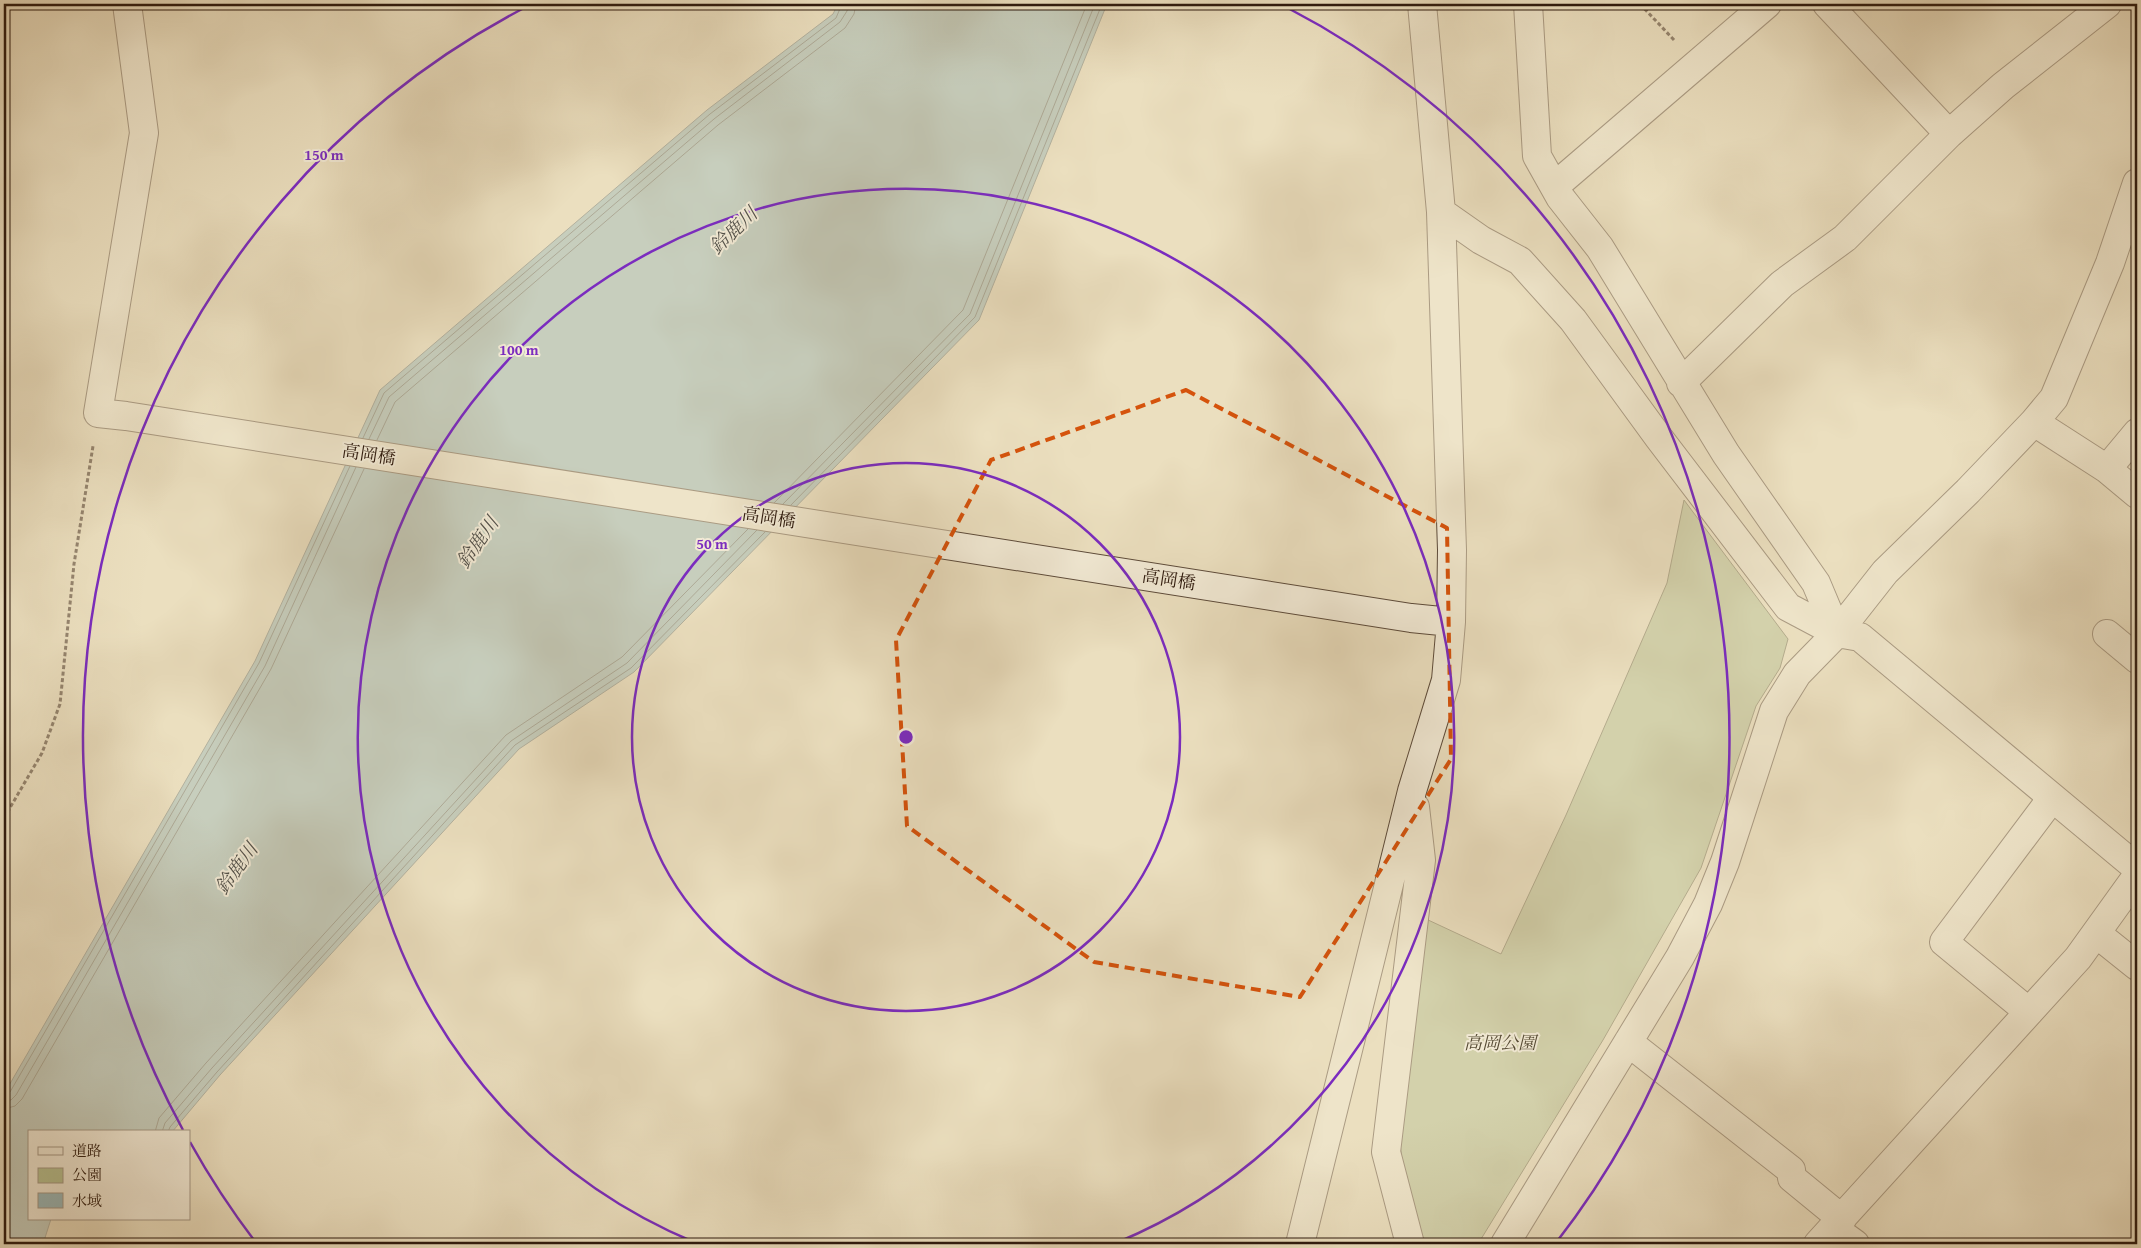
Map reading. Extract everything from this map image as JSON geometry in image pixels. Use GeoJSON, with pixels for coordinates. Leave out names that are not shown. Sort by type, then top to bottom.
{"type":"FeatureCollection","features":[{"type":"Feature","properties":{"kind":"street"},"geometry":{"type":"LineString","coordinates":[[98,413],[144,133],[127,4]]}},
{"type":"Feature","properties":{"kind":"street"},"geometry":{"type":"LineString","coordinates":[[1300,1244],[1412,791],[1446,680],[1451,622],[1452,550],[1441,212],[1422,4]]}},
{"type":"Feature","properties":{"kind":"street"},"geometry":{"type":"LineString","coordinates":[[1528,4],[1537,156],[1560,197],[1600,248],[1726,454],[1816,583],[1837,633]]}},
{"type":"Feature","properties":{"kind":"street"},"geometry":{"type":"LineString","coordinates":[[1555,186],[1767,4]]}},
{"type":"Feature","properties":{"kind":"street"},"geometry":{"type":"LineString","coordinates":[[1827,4],[1949,134]]}},
{"type":"Feature","properties":{"kind":"street"},"geometry":{"type":"LineString","coordinates":[[1681,383],[1782,284],[1845,238],[1949,134],[2003,86],[2107,4]]}},
{"type":"Feature","properties":{"kind":"street"},"geometry":{"type":"LineString","coordinates":[[1505,1244],[1680,957],[1708,904],[1725,862],[1774,711],[1797,674],[1837,633],[1885,572],[1968,491],[2034,422],[2054,398],[2110,263],[2137,183]]}},
{"type":"Feature","properties":{"kind":"street"},"geometry":{"type":"LineString","coordinates":[[1441,212],[1481,240],[1520,262],[1573,320],[1788,607],[1837,633],[1860,637],[2137,868]]}},
{"type":"Feature","properties":{"kind":"street","name":"高岡橋"},"geometry":{"type":"LineString","coordinates":[[98,413],[1411,618],[1451,622]]}},
{"type":"Feature","properties":{"kind":"street"},"geometry":{"type":"LineString","coordinates":[[2034,422],[2107,469],[2137,494]]}},
{"type":"Feature","properties":{"kind":"street"},"geometry":{"type":"LineString","coordinates":[[2107,469],[2137,433]]}},
{"type":"Feature","properties":{"kind":"street"},"geometry":{"type":"LineString","coordinates":[[2107,634],[2137,659]]}},
{"type":"Feature","properties":{"kind":"street"},"geometry":{"type":"LineString","coordinates":[[1410,1244],[1386,1152],[1421,860],[1412,791]]}},
{"type":"Feature","properties":{"kind":"street"},"geometry":{"type":"LineString","coordinates":[[2030,1012],[1944,942],[2052,798]]}},
{"type":"Feature","properties":{"kind":"street"},"geometry":{"type":"LineString","coordinates":[[1831,1230],[2030,1012],[2096,934],[2137,876]]}},
{"type":"Feature","properties":{"kind":"street"},"geometry":{"type":"LineString","coordinates":[[2096,934],[2137,966]]}},
{"type":"Feature","properties":{"kind":"street"},"geometry":{"type":"LineString","coordinates":[[1628,1042],[1791,1170],[1792,1178],[1831,1230],[1855,1244]]}},
{"type":"Feature","properties":{"kind":"path"},"geometry":{"type":"LineString","coordinates":[[1640,4],[1696,64]]}},
{"type":"Feature","properties":{"kind":"path"},"geometry":{"type":"LineString","coordinates":[[4,818],[42,753],[60,704],[74,564],[98,413]]}},
{"type":"Feature","properties":{"kind":"highlighted area"},"geometry":{"type":"Polygon","coordinates":[[[1186,390],[1447,528],[1451,759],[1300,997],[1094,962],[907,826],[896,640],[991,460],[1186,390]]]}},
{"type":"Feature","properties":{"kind":"green space","name":"高岡公園"},"geometry":{"type":"Polygon","coordinates":[[[1684,500],[1788,639],[1780,668],[1756,706],[1701,868],[1603,1040],[1478,1244],[1422,1244],[1404,1178],[1400,1143],[1426,919],[1501,954],[1566,815],[1667,583],[1684,500]]]}},
{"type":"Feature","properties":{"kind":"water","name":"鈴鹿川"},"geometry":{"type":"Polygon","coordinates":[[[838,4],[1107,4],[979,320],[634,672],[519,749],[220,1075],[174,1130],[28,1130],[28,1220],[51,1220],[43,1244],[4,1244],[4,1094],[255,661],[380,390],[707,110],[833,14],[838,4]]]}},
{"type":"Feature","properties":{"kind":"railway"},"geometry":{"type":"LineString","coordinates":[[4,310],[4,368]]}}]}
